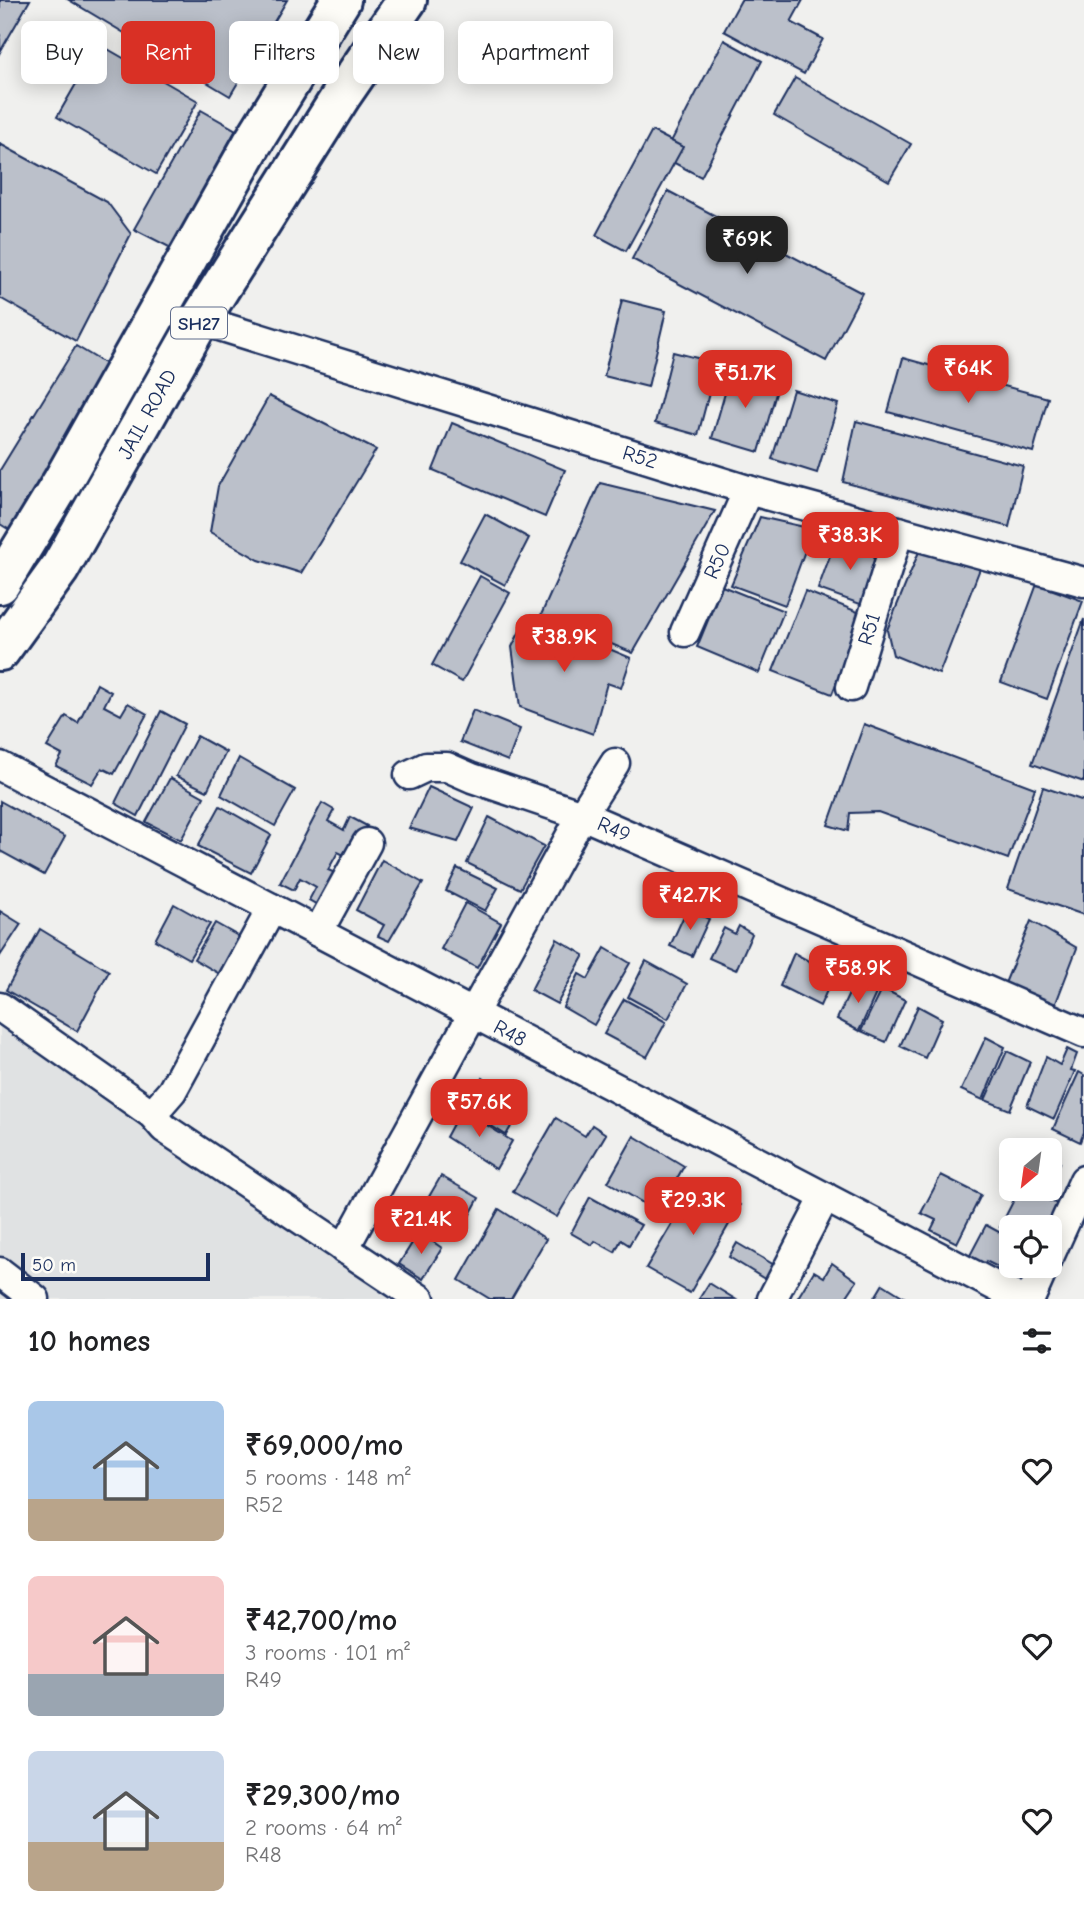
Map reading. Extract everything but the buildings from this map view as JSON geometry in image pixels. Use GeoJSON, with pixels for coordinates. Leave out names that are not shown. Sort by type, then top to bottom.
{"type":"FeatureCollection","features":[{"type":"Feature","properties":{"kind":"main road"},"geometry":{"type":"LineString","coordinates":[[328,21],[341,0]]}},
{"type":"Feature","properties":{"kind":"main road","name":"JAIL ROAD"},"geometry":{"type":"LineString","coordinates":[[0,651],[60,568],[200,320],[341,96],[407,0]]}},
{"type":"Feature","properties":{"kind":"main road"},"geometry":{"type":"LineString","coordinates":[[4,571],[62,482],[252,144],[289,84]]}},
{"type":"Feature","properties":{"kind":"main road"},"geometry":{"type":"LineString","coordinates":[[324,84],[341,96]]}},
{"type":"Feature","properties":{"kind":"street","name":"R52"},"geometry":{"type":"LineString","coordinates":[[200,320],[748,490],[1084,582]]}},
{"type":"Feature","properties":{"kind":"street","name":"R50"},"geometry":{"type":"LineString","coordinates":[[685,632],[748,490]]}},
{"type":"Feature","properties":{"kind":"street","name":"R51"},"geometry":{"type":"LineString","coordinates":[[851,687],[899,531]]}},
{"type":"Feature","properties":{"kind":"street"},"geometry":{"type":"LineString","coordinates":[[409,775],[426,767],[447,767],[582,815],[615,763]]}},
{"type":"Feature","properties":{"kind":"street","name":"R48"},"geometry":{"type":"LineString","coordinates":[[0,766],[1020,1299]]}},
{"type":"Feature","properties":{"kind":"street","name":"R49"},"geometry":{"type":"LineString","coordinates":[[344,1249],[582,815],[1084,1033]]}},
{"type":"Feature","properties":{"kind":"street"},"geometry":{"type":"LineString","coordinates":[[318,932],[367,843]]}},
{"type":"Feature","properties":{"kind":"street"},"geometry":{"type":"LineString","coordinates":[[152,1114],[172,1091],[272,908]]}},
{"type":"Feature","properties":{"kind":"street"},"geometry":{"type":"LineString","coordinates":[[0,1007],[152,1114],[164,1128],[420,1299]]}},
{"type":"Feature","properties":{"kind":"street"},"geometry":{"type":"LineString","coordinates":[[1062,1236],[1077,1213],[1084,1180]]}},
{"type":"Feature","properties":{"kind":"street"},"geometry":{"type":"LineString","coordinates":[[772,1299],[825,1197]]}},
{"type":"Feature","properties":{"kind":"street"},"geometry":{"type":"LineString","coordinates":[[0,1272],[35,1299]]}},
{"type":"Feature","properties":{"kind":"street"},"geometry":{"type":"LineString","coordinates":[[1030,1299],[1039,1278]]}},
{"type":"Feature","properties":{"kind":"shaded area"},"geometry":{"type":"Polygon","coordinates":[[[0,1023],[403,1299],[0,1299],[0,1023]]]}}]}
